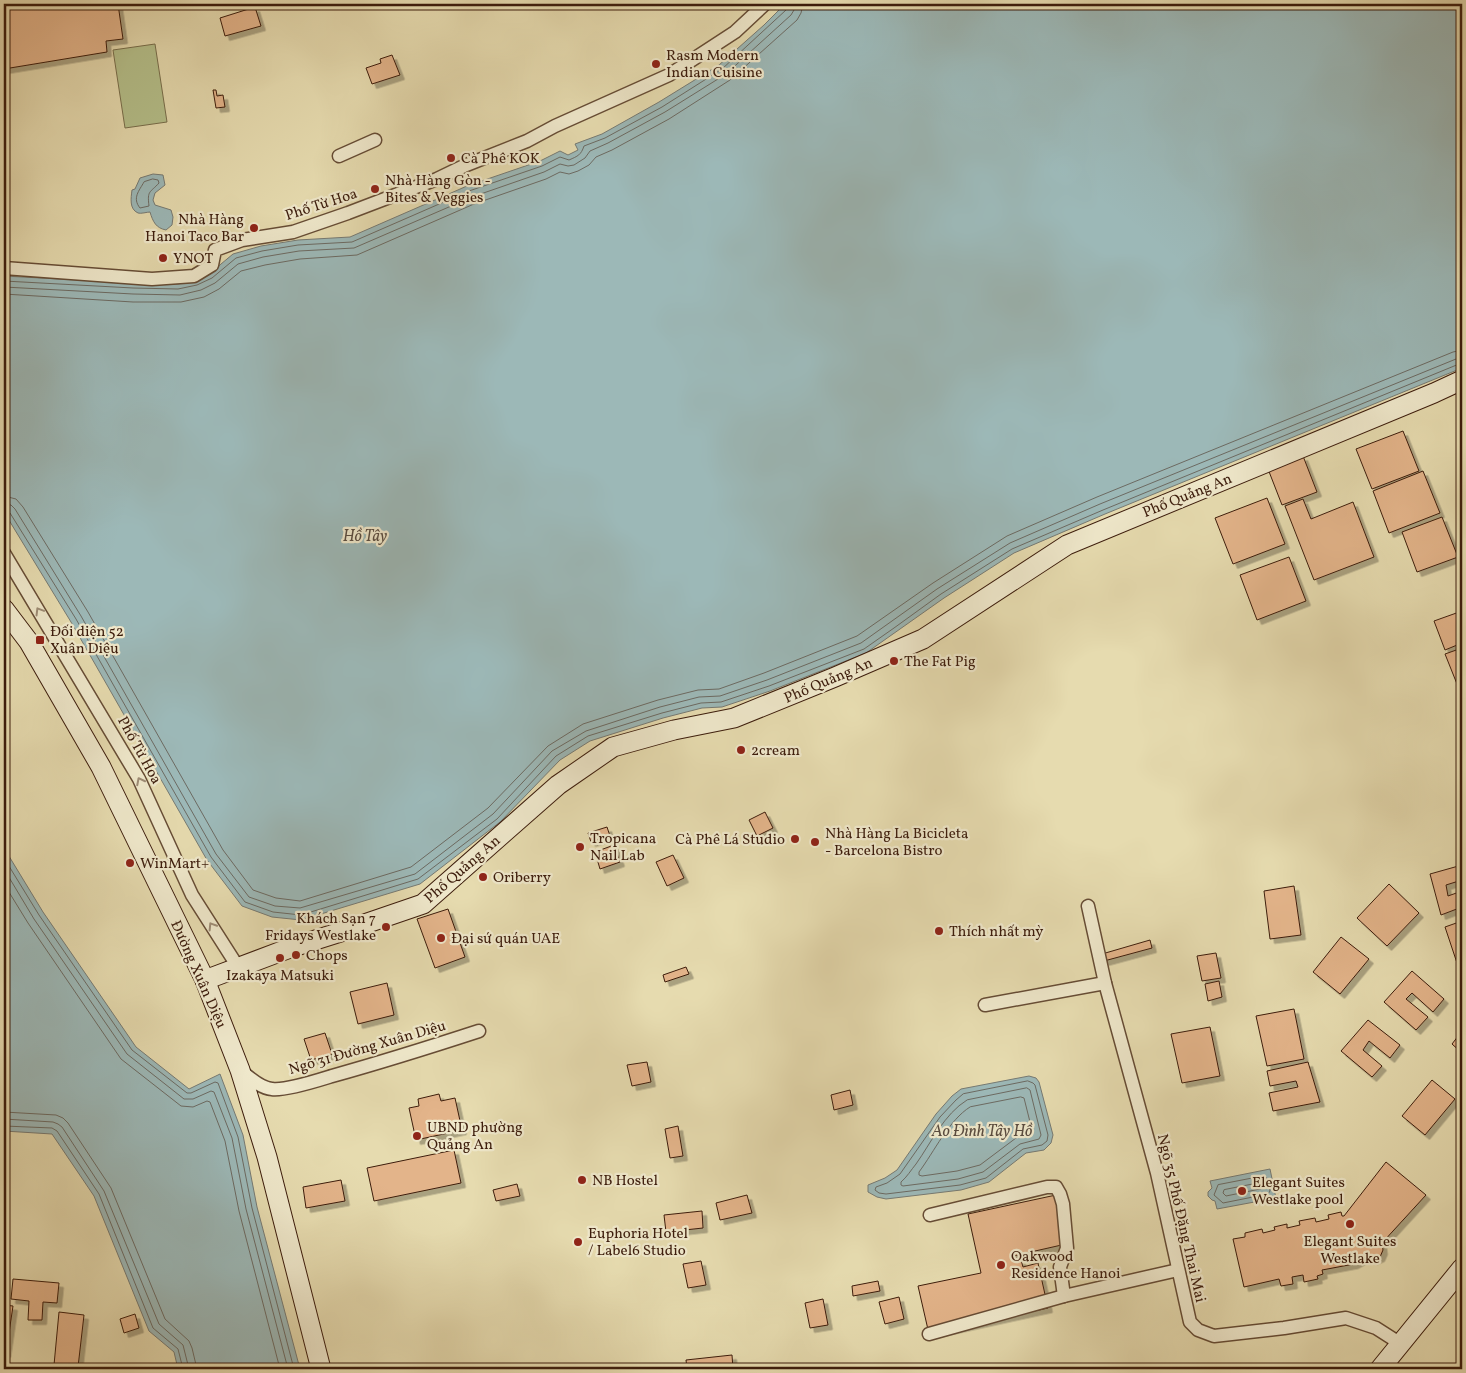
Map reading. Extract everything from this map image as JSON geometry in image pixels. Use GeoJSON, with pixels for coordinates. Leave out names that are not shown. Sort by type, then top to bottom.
{"type":"FeatureCollection","features":[{"type":"Feature","properties":{"kind":"street","name":"Phố Từ Hoa"},"geometry":{"type":"LineString","coordinates":[[4,268],[152,279],[194,276],[212,265],[215,250],[242,240],[293,232],[388,199],[527,141],[555,126],[669,75],[735,32],[765,4]]}},
{"type":"Feature","properties":{"kind":"street"},"geometry":{"type":"LineString","coordinates":[[339,156],[375,140]]}},
{"type":"Feature","properties":{"kind":"street","name":"Phố Quảng An"},"geometry":{"type":"LineString","coordinates":[[205,980],[290,948],[423,904],[558,785],[613,747],[674,730],[734,718],[844,674],[923,639],[1067,545],[1462,380]]}},
{"type":"Feature","properties":{"kind":"street","name":"Phố Từ Hoa"},"geometry":{"type":"LineString","coordinates":[[4,553],[139,778],[192,895],[238,967]]}},
{"type":"Feature","properties":{"kind":"street","name":"Đường Xuân Diệu"},"geometry":{"type":"LineString","coordinates":[[4,609],[29,642],[101,767],[205,980],[240,1070],[267,1157],[321,1369]]}},
{"type":"Feature","properties":{"kind":"street","name":"Ngõ 35 Phố Đặng Thai Mai"},"geometry":{"type":"LineString","coordinates":[[1088,906],[1105,983],[1157,1173],[1190,1322],[1198,1330],[1214,1336],[1284,1328],[1346,1318],[1376,1328],[1401,1344]]}},
{"type":"Feature","properties":{"kind":"street"},"geometry":{"type":"LineString","coordinates":[[985,1005],[1105,983]]}},
{"type":"Feature","properties":{"kind":"street","name":"Ngõ 31 Đường Xuân Diệu"},"geometry":{"type":"LineString","coordinates":[[240,1070],[262,1086],[272,1090],[280,1089],[401,1057],[479,1031]]}},
{"type":"Feature","properties":{"kind":"street"},"geometry":{"type":"LineString","coordinates":[[930,1215],[1047,1187],[1056,1187],[1063,1204],[1067,1248],[1060,1267],[1064,1296]]}},
{"type":"Feature","properties":{"kind":"street"},"geometry":{"type":"LineString","coordinates":[[1380,1369],[1462,1268]]}},
{"type":"Feature","properties":{"kind":"street"},"geometry":{"type":"LineString","coordinates":[[928,1334],[1064,1296],[1178,1270]]}},
{"type":"Feature","properties":{"kind":"green space"},"geometry":{"type":"Polygon","coordinates":[[[155,44],[167,122],[125,128],[113,50],[155,44]]]}},
{"type":"Feature","properties":{"kind":"water","name":"Hồ Tây"},"geometry":{"type":"Polygon","coordinates":[[[785,4],[1462,4],[1462,368],[1014,553],[944,598],[866,653],[770,691],[722,707],[702,708],[663,718],[590,741],[560,760],[500,822],[420,884],[301,920],[272,917],[242,906],[207,860],[71,622],[4,512],[4,276],[178,284],[196,280],[209,274],[233,254],[261,246],[298,240],[350,237],[467,186],[540,161],[560,151],[568,155],[578,150],[575,144],[602,134],[719,65],[785,4]]]}},
{"type":"Feature","properties":{"kind":"water"},"geometry":{"type":"Polygon","coordinates":[[[153,174],[163,175],[165,185],[155,193],[153,200],[155,205],[171,210],[173,217],[172,225],[166,230],[155,224],[150,212],[138,213],[132,206],[132,190],[135,189],[140,178],[153,174]]]}},
{"type":"Feature","properties":{"kind":"water"},"geometry":{"type":"Polygon","coordinates":[[[4,848],[43,912],[136,1047],[189,1089],[220,1074],[243,1135],[257,1207],[300,1369],[178,1369],[174,1352],[149,1331],[94,1196],[52,1134],[4,1131],[4,848]]]}},
{"type":"Feature","properties":{"kind":"water","name":"Ao Đình Tây Hồ"},"geometry":{"type":"Polygon","coordinates":[[[1029,1076],[1036,1078],[1039,1082],[1053,1135],[1051,1143],[1044,1150],[1026,1153],[989,1182],[961,1190],[886,1199],[868,1192],[868,1185],[885,1178],[897,1170],[936,1114],[961,1089],[1029,1076]]]}},
{"type":"Feature","properties":{"kind":"water","name":"Elegant Suites Westlake pool"},"geometry":{"type":"Polygon","coordinates":[[[1270,1169],[1276,1198],[1217,1209],[1215,1201],[1208,1196],[1208,1192],[1212,1188],[1210,1181],[1270,1169]]]}},
{"type":"Feature","properties":{"kind":"building"},"geometry":{"type":"Polygon","coordinates":[[[4,4],[118,4],[123,39],[106,41],[107,52],[4,69],[4,4]]]}},
{"type":"Feature","properties":{"kind":"building"},"geometry":{"type":"Polygon","coordinates":[[[255,7],[261,26],[225,36],[220,18],[255,7]]]}},
{"type":"Feature","properties":{"kind":"building"},"geometry":{"type":"Polygon","coordinates":[[[392,55],[400,75],[372,84],[366,68],[381,63],[380,59],[392,55]]]}},
{"type":"Feature","properties":{"kind":"building"},"geometry":{"type":"Polygon","coordinates":[[[213,90],[216,90],[217,96],[223,95],[225,107],[216,108],[213,90]]]}},
{"type":"Feature","properties":{"kind":"building"},"geometry":{"type":"Polygon","coordinates":[[[1403,431],[1419,471],[1372,489],[1356,449],[1403,431]]]}},
{"type":"Feature","properties":{"kind":"building"},"geometry":{"type":"Polygon","coordinates":[[[1303,456],[1317,492],[1282,505],[1268,469],[1303,456]]]}},
{"type":"Feature","properties":{"kind":"building"},"geometry":{"type":"Polygon","coordinates":[[[1423,471],[1440,513],[1389,533],[1373,491],[1423,471]]]}},
{"type":"Feature","properties":{"kind":"building"},"geometry":{"type":"Polygon","coordinates":[[[1267,498],[1285,544],[1233,564],[1215,518],[1267,498]]]}},
{"type":"Feature","properties":{"kind":"building"},"geometry":{"type":"Polygon","coordinates":[[[1303,499],[1311,519],[1353,502],[1374,557],[1314,580],[1285,506],[1303,499]]]}},
{"type":"Feature","properties":{"kind":"building"},"geometry":{"type":"Polygon","coordinates":[[[1442,517],[1458,557],[1417,572],[1402,532],[1442,517]]]}},
{"type":"Feature","properties":{"kind":"building"},"geometry":{"type":"Polygon","coordinates":[[[1289,557],[1306,601],[1257,620],[1240,575],[1289,557]]]}},
{"type":"Feature","properties":{"kind":"building"},"geometry":{"type":"Polygon","coordinates":[[[1462,611],[1462,643],[1445,650],[1434,621],[1462,611]]]}},
{"type":"Feature","properties":{"kind":"building"},"geometry":{"type":"Polygon","coordinates":[[[1462,648],[1462,687],[1459,689],[1445,654],[1462,648]]]}},
{"type":"Feature","properties":{"kind":"building"},"geometry":{"type":"Polygon","coordinates":[[[765,812],[773,828],[757,836],[749,820],[765,812]]]}},
{"type":"Feature","properties":{"kind":"building"},"geometry":{"type":"Polygon","coordinates":[[[607,827],[610,836],[591,842],[588,833],[607,827]]]}},
{"type":"Feature","properties":{"kind":"building"},"geometry":{"type":"Polygon","coordinates":[[[614,845],[620,862],[600,869],[595,852],[614,845]]]}},
{"type":"Feature","properties":{"kind":"building"},"geometry":{"type":"Polygon","coordinates":[[[673,855],[684,878],[667,886],[656,862],[673,855]]]}},
{"type":"Feature","properties":{"kind":"building"},"geometry":{"type":"Polygon","coordinates":[[[1462,865],[1462,880],[1446,885],[1448,896],[1462,891],[1462,907],[1441,915],[1430,874],[1462,865]]]}},
{"type":"Feature","properties":{"kind":"building"},"geometry":{"type":"Polygon","coordinates":[[[1389,884],[1419,913],[1387,946],[1357,918],[1389,884]]]}},
{"type":"Feature","properties":{"kind":"building"},"geometry":{"type":"Polygon","coordinates":[[[1294,886],[1301,935],[1270,939],[1264,891],[1294,886]]]}},
{"type":"Feature","properties":{"kind":"building","name":"Đại sứ quán UAE"},"geometry":{"type":"Polygon","coordinates":[[[448,909],[465,957],[435,968],[417,919],[448,909]]]}},
{"type":"Feature","properties":{"kind":"building"},"geometry":{"type":"Polygon","coordinates":[[[1462,921],[1462,964],[1458,966],[1445,927],[1462,921]]]}},
{"type":"Feature","properties":{"kind":"building"},"geometry":{"type":"Polygon","coordinates":[[[1341,937],[1369,959],[1340,994],[1313,972],[1341,937]]]}},
{"type":"Feature","properties":{"kind":"building"},"geometry":{"type":"Polygon","coordinates":[[[1150,940],[1152,948],[1104,961],[1102,954],[1150,940]]]}},
{"type":"Feature","properties":{"kind":"building"},"geometry":{"type":"Polygon","coordinates":[[[1216,953],[1221,978],[1202,981],[1197,956],[1216,953]]]}},
{"type":"Feature","properties":{"kind":"building"},"geometry":{"type":"Polygon","coordinates":[[[686,967],[689,974],[665,982],[663,975],[686,967]]]}},
{"type":"Feature","properties":{"kind":"building"},"geometry":{"type":"Polygon","coordinates":[[[1412,971],[1444,999],[1433,1012],[1412,993],[1406,999],[1428,1017],[1416,1030],[1384,1002],[1412,971]]]}},
{"type":"Feature","properties":{"kind":"building"},"geometry":{"type":"Polygon","coordinates":[[[1219,981],[1222,997],[1208,1001],[1205,984],[1219,981]]]}},
{"type":"Feature","properties":{"kind":"building"},"geometry":{"type":"Polygon","coordinates":[[[387,983],[394,1015],[358,1024],[350,992],[387,983]]]}},
{"type":"Feature","properties":{"kind":"building"},"geometry":{"type":"Polygon","coordinates":[[[1294,1009],[1304,1059],[1267,1066],[1256,1016],[1294,1009]]]}},
{"type":"Feature","properties":{"kind":"building"},"geometry":{"type":"Polygon","coordinates":[[[1368,1020],[1400,1045],[1390,1058],[1369,1041],[1363,1050],[1382,1066],[1372,1077],[1341,1051],[1368,1020]]]}},
{"type":"Feature","properties":{"kind":"building"},"geometry":{"type":"Polygon","coordinates":[[[1210,1027],[1220,1076],[1182,1083],[1171,1034],[1210,1027]]]}},
{"type":"Feature","properties":{"kind":"building"},"geometry":{"type":"Polygon","coordinates":[[[1462,1031],[1462,1053],[1452,1044],[1462,1031]]]}},
{"type":"Feature","properties":{"kind":"building"},"geometry":{"type":"Polygon","coordinates":[[[325,1033],[332,1054],[311,1060],[304,1039],[325,1033]]]}},
{"type":"Feature","properties":{"kind":"building"},"geometry":{"type":"Polygon","coordinates":[[[647,1062],[651,1082],[632,1086],[627,1065],[647,1062]]]}},
{"type":"Feature","properties":{"kind":"building"},"geometry":{"type":"Polygon","coordinates":[[[1308,1062],[1320,1102],[1273,1111],[1269,1093],[1298,1087],[1296,1081],[1270,1086],[1267,1071],[1308,1062]]]}},
{"type":"Feature","properties":{"kind":"building"},"geometry":{"type":"Polygon","coordinates":[[[1432,1080],[1455,1099],[1425,1135],[1402,1116],[1432,1080]]]}},
{"type":"Feature","properties":{"kind":"building"},"geometry":{"type":"Polygon","coordinates":[[[850,1090],[853,1105],[834,1110],[831,1095],[850,1090]]]}},
{"type":"Feature","properties":{"kind":"building"},"geometry":{"type":"Polygon","coordinates":[[[439,1094],[441,1101],[455,1098],[462,1130],[416,1140],[409,1108],[419,1106],[418,1099],[439,1094]]]}},
{"type":"Feature","properties":{"kind":"building"},"geometry":{"type":"Polygon","coordinates":[[[678,1126],[683,1156],[670,1158],[665,1129],[678,1126]]]}},
{"type":"Feature","properties":{"kind":"building"},"geometry":{"type":"Polygon","coordinates":[[[454,1150],[461,1183],[374,1201],[367,1168],[454,1150]]]}},
{"type":"Feature","properties":{"kind":"building","name":"Elegant Suites Westlake"},"geometry":{"type":"Polygon","coordinates":[[[1386,1162],[1426,1195],[1382,1243],[1383,1250],[1380,1257],[1373,1260],[1366,1257],[1354,1264],[1322,1270],[1323,1274],[1317,1276],[1318,1279],[1304,1282],[1303,1275],[1292,1277],[1293,1284],[1281,1286],[1279,1279],[1244,1287],[1233,1239],[1245,1237],[1245,1233],[1262,1229],[1263,1233],[1275,1230],[1274,1227],[1287,1224],[1287,1228],[1300,1225],[1299,1221],[1315,1218],[1316,1222],[1329,1219],[1328,1215],[1341,1212],[1342,1216],[1344,1216],[1386,1162]]]}},
{"type":"Feature","properties":{"kind":"building"},"geometry":{"type":"Polygon","coordinates":[[[341,1180],[345,1201],[306,1208],[303,1187],[341,1180]]]}},
{"type":"Feature","properties":{"kind":"building"},"geometry":{"type":"Polygon","coordinates":[[[517,1184],[520,1196],[496,1201],[493,1190],[517,1184]]]}},
{"type":"Feature","properties":{"kind":"building"},"geometry":{"type":"Polygon","coordinates":[[[747,1195],[752,1213],[720,1220],[716,1203],[747,1195]]]}},
{"type":"Feature","properties":{"kind":"building","name":"Oakwood Residence Hanoi"},"geometry":{"type":"Polygon","coordinates":[[[1056,1195],[1066,1244],[1013,1256],[1014,1261],[1021,1260],[1023,1267],[1038,1263],[1048,1308],[929,1334],[918,1286],[981,1273],[968,1214],[1056,1195]]]}},
{"type":"Feature","properties":{"kind":"building"},"geometry":{"type":"Polygon","coordinates":[[[702,1211],[703,1228],[666,1232],[664,1215],[702,1211]]]}},
{"type":"Feature","properties":{"kind":"building"},"geometry":{"type":"Polygon","coordinates":[[[701,1261],[706,1285],[688,1288],[683,1264],[701,1261]]]}},
{"type":"Feature","properties":{"kind":"building"},"geometry":{"type":"Polygon","coordinates":[[[13,1279],[59,1283],[57,1303],[43,1302],[42,1320],[28,1320],[29,1301],[11,1299],[13,1279]]]}},
{"type":"Feature","properties":{"kind":"building"},"geometry":{"type":"Polygon","coordinates":[[[878,1281],[880,1291],[853,1296],[852,1286],[878,1281]]]}},
{"type":"Feature","properties":{"kind":"building"},"geometry":{"type":"Polygon","coordinates":[[[899,1297],[904,1319],[885,1324],[879,1302],[899,1297]]]}},
{"type":"Feature","properties":{"kind":"building"},"geometry":{"type":"Polygon","coordinates":[[[823,1299],[828,1325],[810,1328],[805,1303],[823,1299]]]}},
{"type":"Feature","properties":{"kind":"building"},"geometry":{"type":"Polygon","coordinates":[[[4,1305],[13,1306],[6,1353],[4,1353],[4,1305]]]}},
{"type":"Feature","properties":{"kind":"building"},"geometry":{"type":"Polygon","coordinates":[[[59,1312],[84,1315],[78,1367],[54,1365],[59,1312]]]}},
{"type":"Feature","properties":{"kind":"building"},"geometry":{"type":"Polygon","coordinates":[[[135,1314],[139,1328],[124,1333],[120,1319],[135,1314]]]}},
{"type":"Feature","properties":{"kind":"building"},"geometry":{"type":"Polygon","coordinates":[[[732,1355],[733,1369],[687,1369],[686,1360],[732,1355]]]}},
{"type":"Feature","properties":{"kind":"place","name":"Rasm Modern Indian Cuisine"},"geometry":{"type":"Point","coordinates":[656,64]}},
{"type":"Feature","properties":{"kind":"place","name":"Cà Phê KOK"},"geometry":{"type":"Point","coordinates":[451,158]}},
{"type":"Feature","properties":{"kind":"place","name":"Nhà Hàng Gòn - Bites & Veggies"},"geometry":{"type":"Point","coordinates":[375,189]}},
{"type":"Feature","properties":{"kind":"place","name":"Nhà Hàng Hanoi Taco Bar"},"geometry":{"type":"Point","coordinates":[254,228]}},
{"type":"Feature","properties":{"kind":"place","name":"YNOT"},"geometry":{"type":"Point","coordinates":[163,258]}},
{"type":"Feature","properties":{"kind":"place","name":"Đối diện 52 Xuân Diệu"},"geometry":{"type":"Point","coordinates":[40,640]}},
{"type":"Feature","properties":{"kind":"place","name":"The Fat Pig"},"geometry":{"type":"Point","coordinates":[894,661]}},
{"type":"Feature","properties":{"kind":"place","name":"2cream"},"geometry":{"type":"Point","coordinates":[741,750]}},
{"type":"Feature","properties":{"kind":"place","name":"Cà Phê Lá Studio"},"geometry":{"type":"Point","coordinates":[795,839]}},
{"type":"Feature","properties":{"kind":"place","name":"Nhà Hàng La Bicicleta - Barcelona Bistro"},"geometry":{"type":"Point","coordinates":[815,842]}},
{"type":"Feature","properties":{"kind":"place","name":"Tropicana Nail Lab"},"geometry":{"type":"Point","coordinates":[580,847]}},
{"type":"Feature","properties":{"kind":"place","name":"WinMart+"},"geometry":{"type":"Point","coordinates":[130,863]}},
{"type":"Feature","properties":{"kind":"place","name":"Oriberry"},"geometry":{"type":"Point","coordinates":[483,877]}},
{"type":"Feature","properties":{"kind":"place","name":"Khách Sạn 7 Fridays Westlake"},"geometry":{"type":"Point","coordinates":[386,927]}},
{"type":"Feature","properties":{"kind":"place","name":"Thích nhất mỳ"},"geometry":{"type":"Point","coordinates":[939,931]}},
{"type":"Feature","properties":{"kind":"place","name":"Đại sứ quán UAE"},"geometry":{"type":"Point","coordinates":[441,938]}},
{"type":"Feature","properties":{"kind":"place","name":"Chops"},"geometry":{"type":"Point","coordinates":[296,955]}},
{"type":"Feature","properties":{"kind":"place","name":"Izakaya Matsuki"},"geometry":{"type":"Point","coordinates":[280,958]}},
{"type":"Feature","properties":{"kind":"place","name":"UBND phường Quảng An"},"geometry":{"type":"Point","coordinates":[417,1136]}},
{"type":"Feature","properties":{"kind":"place","name":"NB Hostel"},"geometry":{"type":"Point","coordinates":[582,1180]}},
{"type":"Feature","properties":{"kind":"place","name":"Elegant Suites Westlake pool"},"geometry":{"type":"Point","coordinates":[1242,1191]}},
{"type":"Feature","properties":{"kind":"place","name":"Elegant Suites Westlake"},"geometry":{"type":"Point","coordinates":[1350,1224]}},
{"type":"Feature","properties":{"kind":"place","name":"Euphoria Hotel / Label6 Studio"},"geometry":{"type":"Point","coordinates":[578,1242]}},
{"type":"Feature","properties":{"kind":"place","name":"Oakwood Residence Hanoi"},"geometry":{"type":"Point","coordinates":[1001,1265]}}]}
